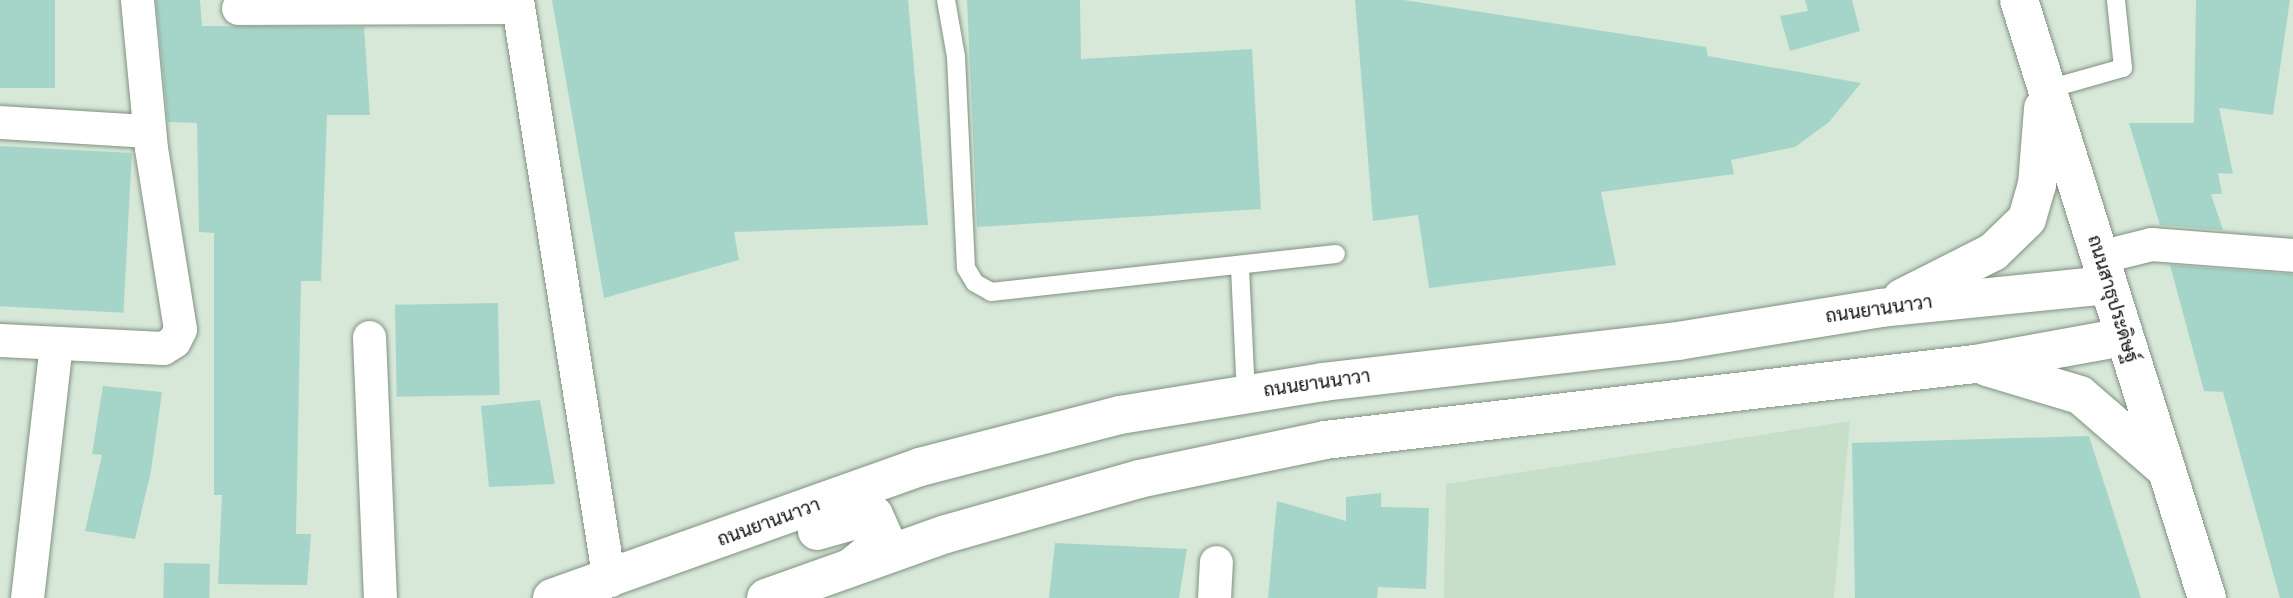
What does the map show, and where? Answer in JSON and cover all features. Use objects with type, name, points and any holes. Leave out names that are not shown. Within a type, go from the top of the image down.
[{"type":"main road","name":"ถนนสาธุประดิษฐ์","points":[[2019,0],[2045,90],[2207,598]]},
{"type":"main road","points":[[1881,308],[1993,252],[2027,219],[2037,185],[2045,90]]},
{"type":"main road","name":"ถนนยานนาวา","points":[[552,598],[609,581],[920,467],[1120,415],[1246,394],[1678,341],[2103,271]]},
{"type":"main road","points":[[766,598],[946,534],[1139,479],[1325,440],[1975,365],[2124,337]]},
{"type":"main road","points":[[1975,365],[2035,378],[2080,395],[2164,468]]},
{"type":"main road","points":[[720,541],[761,548],[874,515],[885,540],[849,569]]},
{"type":"street","points":[[0,340],[163,348],[174,341],[180,329],[149,131],[137,0]]},
{"type":"street","points":[[238,8],[517,4],[609,581]]},
{"type":"street","points":[[0,122],[149,131]]},
{"type":"street","points":[[2103,271],[2151,244],[2293,256]]},
{"type":"street","points":[[369,337],[380,598]]},
{"type":"street","points":[[27,598],[56,344]]},
{"type":"street","points":[[1214,598],[1216,562]]},
{"type":"lane","points":[[946,0],[956,57],[966,268],[975,283],[991,292],[1240,268],[1336,254]]},
{"type":"lane","points":[[2045,90],[2123,68],[2116,0]]},
{"type":"lane","points":[[1240,268],[1246,394]]},
{"type":"shaded area","points":[[1850,421],[1834,598],[1444,598],[1446,484]]},
{"type":"building","points":[[0,0],[55,0],[55,88],[0,88]]},
{"type":"building","points":[[156,0],[200,0],[202,26],[364,27],[370,115],[327,115],[321,281],[301,281],[296,534],[311,534],[307,585],[218,584],[222,495],[214,495],[214,233],[199,232],[197,123],[168,122]]},
{"type":"building","points":[[552,0],[908,0],[928,225],[734,232],[739,260],[604,298]]},
{"type":"building","points":[[967,0],[1080,0],[1081,59],[1252,49],[1261,209],[977,227]]},
{"type":"building","points":[[1355,0],[1404,0],[1706,47],[1708,56],[1861,83],[1829,122],[1795,147],[1731,160],[1734,174],[1601,192],[1616,265],[1429,288],[1418,215],[1373,221]]},
{"type":"building","points":[[1805,0],[1852,0],[1860,31],[1790,51],[1780,16],[1808,11]]},
{"type":"building","points":[[2196,0],[2290,0],[2273,115],[2219,108],[2233,174],[2218,173],[2222,194],[2211,194],[2223,230],[2160,225],[2129,123],[2194,123]]},
{"type":"building","points":[[0,146],[132,153],[123,313],[0,306]]},
{"type":"building","points":[[2170,265],[2293,274],[2293,598],[2280,598],[2223,392],[2204,391]]},
{"type":"building","points":[[498,303],[500,395],[397,397],[395,305]]},
{"type":"building","points":[[103,386],[162,392],[151,471],[135,539],[85,531],[102,455],[92,454]]},
{"type":"building","points":[[540,400],[555,484],[489,487],[481,406]]},
{"type":"building","points":[[2089,436],[2141,598],[1855,598],[1852,443]]},
{"type":"building","points":[[1381,493],[1381,507],[1429,508],[1426,589],[1378,587],[1377,598],[1268,598],[1277,501],[1346,521],[1346,497]]},
{"type":"building","points":[[1055,543],[1187,549],[1179,598],[1049,598]]},
{"type":"building","points":[[164,563],[210,564],[209,598],[163,598]]}]
